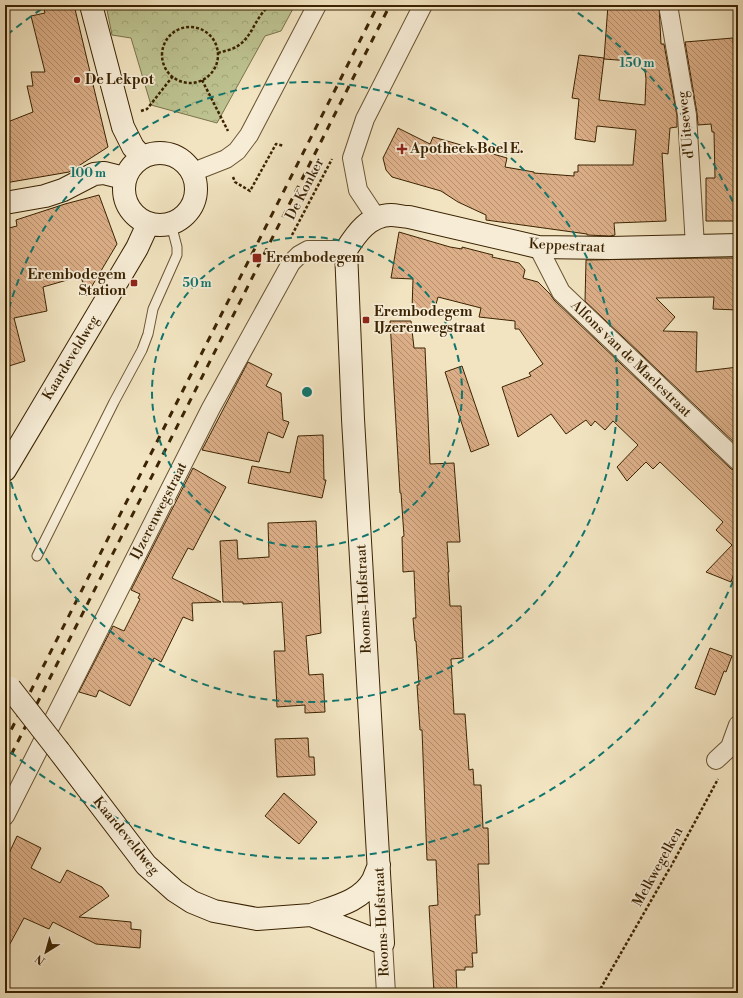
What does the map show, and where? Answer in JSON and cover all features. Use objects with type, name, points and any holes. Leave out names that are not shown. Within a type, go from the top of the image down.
[{"type":"street","points":[[91,5],[123,127],[133,147],[142,157]]},
{"type":"street","points":[[193,172],[232,155],[249,135],[316,5]]},
{"type":"street","points":[[346,250],[357,233],[376,217],[358,190],[352,158],[365,119],[423,5]]},
{"type":"street","name":"d'Uitseweg","points":[[670,5],[669,11],[686,115],[695,246]]},
{"type":"street","points":[[159,152],[173,154],[185,162],[193,172],[197,184],[194,203],[181,219],[171,224],[162,226],[148,224],[134,215],[127,205],[123,191],[124,178],[131,166],[142,157],[159,152]]},
{"type":"street","points":[[5,203],[45,196],[63,190],[94,174],[104,173],[124,178]]},
{"type":"street","name":"Keppestraat","points":[[376,217],[390,215],[409,217],[538,247],[610,248],[738,245]]},
{"type":"street","name":"Kaardeveldweg","points":[[5,470],[137,248],[148,224]]},
{"type":"street","name":"Alfons van de Maelestraat","points":[[538,247],[561,292],[738,460]]},
{"type":"street","name":"IJzerenwegstraat","points":[[5,816],[211,408],[291,263],[299,255],[308,250],[346,250]]},
{"type":"street","name":"Rooms-Hofstraat","points":[[346,250],[353,419],[386,993]]},
{"type":"street","name":"Kaardeveldweg","points":[[8,684],[146,864],[175,892],[192,902],[214,911],[257,920],[311,915],[383,942]]},
{"type":"street","points":[[716,760],[730,747],[738,725]]},
{"type":"street","points":[[311,915],[352,900],[360,895],[373,880],[379,864]]},
{"type":"lane","points":[[36,556],[142,350],[148,334],[153,309],[177,255],[177,247],[171,224]]},
{"type":"path","points":[[218,53],[236,47],[247,37],[266,8],[271,5]]},
{"type":"path","points":[[186,27],[195,27],[204,30],[211,36],[216,44],[218,53],[214,69],[202,80],[187,82],[173,76],[166,70],[163,61],[162,52],[164,43],[170,35],[177,30],[186,27]]},
{"type":"path","points":[[120,116],[146,109],[173,76]]},
{"type":"path","points":[[202,80],[232,155],[235,182],[250,191],[276,144],[284,146]]},
{"type":"path","name":"De Konker","points":[[292,235],[335,152],[357,144]]},
{"type":"path","name":"Melkwegelken","points":[[598,993],[675,859],[725,766],[730,747]]},
{"type":"green space","points":[[106,5],[295,5],[281,31],[265,36],[217,123],[151,105],[131,38],[112,35]]},
{"type":"building","points":[[43,5],[74,5],[108,147],[69,172],[5,183],[5,123],[33,112],[27,86],[33,86],[31,72],[45,72],[31,16],[45,13]]},
{"type":"building","points":[[608,5],[629,7],[629,5],[659,5],[661,44],[664,44],[677,116],[677,127],[670,128],[668,154],[662,153],[666,221],[614,223],[615,235],[610,236],[587,235],[486,220],[486,215],[458,202],[441,191],[392,177],[386,170],[383,158],[398,128],[430,144],[433,137],[507,158],[505,167],[534,173],[574,176],[574,172],[578,172],[578,165],[633,165],[636,130],[597,126],[595,142],[575,139],[579,99],[572,98],[579,55],[604,58],[599,100],[645,105],[646,79],[644,62],[604,59]]},
{"type":"building","points":[[733,38],[734,55],[738,54],[738,92],[734,92],[738,123],[738,221],[706,221],[706,178],[715,178],[714,132],[712,132],[711,124],[698,125],[685,42]]},
{"type":"building","points":[[99,195],[117,244],[86,296],[81,276],[43,287],[47,311],[14,318],[25,361],[9,366],[5,350],[5,229],[17,226],[16,220]]},
{"type":"building","points":[[399,232],[450,247],[462,249],[462,247],[493,255],[492,257],[519,263],[525,270],[523,278],[538,282],[554,300],[731,469],[738,471],[738,562],[731,582],[706,572],[732,545],[716,530],[723,522],[660,462],[653,469],[646,462],[627,481],[617,467],[638,445],[613,421],[605,430],[595,421],[591,426],[586,420],[566,434],[551,414],[518,437],[502,387],[531,376],[529,373],[543,364],[519,329],[515,329],[515,321],[479,317],[481,308],[438,297],[435,308],[421,311],[412,310],[413,279],[391,278]]},
{"type":"building","points":[[738,258],[738,310],[713,309],[714,297],[656,298],[675,317],[663,331],[697,332],[696,372],[738,367],[738,446],[585,301],[586,260]]},
{"type":"building","points":[[390,321],[411,321],[414,348],[425,348],[430,464],[454,463],[460,542],[447,542],[448,572],[450,606],[461,606],[463,658],[451,659],[454,714],[465,714],[469,770],[473,769],[474,785],[481,785],[483,828],[488,828],[489,864],[478,864],[480,915],[475,915],[477,953],[472,953],[473,967],[465,967],[465,970],[456,970],[457,993],[434,993],[429,906],[438,905],[436,860],[427,860],[422,730],[420,730],[417,685],[419,685],[413,618],[416,618],[414,571],[403,572],[402,537],[404,536]]},
{"type":"building","points":[[248,362],[272,374],[266,386],[281,393],[283,420],[289,422],[283,438],[268,432],[259,462],[202,450]]},
{"type":"building","points":[[462,366],[489,445],[471,452],[445,372]]},
{"type":"building","points":[[323,435],[324,480],[326,480],[322,498],[248,483],[252,466],[290,473],[298,436]]},
{"type":"building","points":[[193,468],[226,487],[193,550],[188,548],[172,578],[221,602],[192,603],[193,621],[183,617],[161,662],[154,658],[130,706],[99,690],[96,697],[79,692],[113,626],[124,631],[140,599],[138,598],[140,594],[131,590]]},
{"type":"building","points":[[316,521],[321,633],[306,636],[309,675],[323,674],[325,712],[305,713],[305,705],[277,707],[274,651],[285,651],[282,602],[243,604],[243,602],[223,602],[220,541],[237,540],[238,559],[269,557],[268,523]]},
{"type":"building","points":[[710,648],[732,656],[726,672],[724,671],[715,695],[695,688]]},
{"type":"building","points":[[308,738],[309,757],[314,757],[315,775],[277,777],[275,739]]},
{"type":"building","points":[[284,793],[317,822],[299,844],[265,816]]},
{"type":"building","points":[[17,836],[41,848],[31,868],[60,883],[67,870],[102,887],[109,896],[79,917],[131,922],[131,929],[141,930],[140,948],[96,944],[53,922],[49,929],[24,918],[5,953],[5,862]]},
{"type":"railway","points":[[5,742],[378,5]]},
{"type":"railway","points":[[5,767],[390,5]]},
{"type":"place","name":"De Lekpot","points":[[77,80]]},
{"type":"place","name":"Apotheek Boel E.","points":[[402,149]]},
{"type":"place","name":"Erembodegem","points":[[257,258]]},
{"type":"place","name":"Erembodegem Station","points":[[134,283]]},
{"type":"place","name":"Erembodegem IJzerenwegstraat","points":[[366,320]]}]
